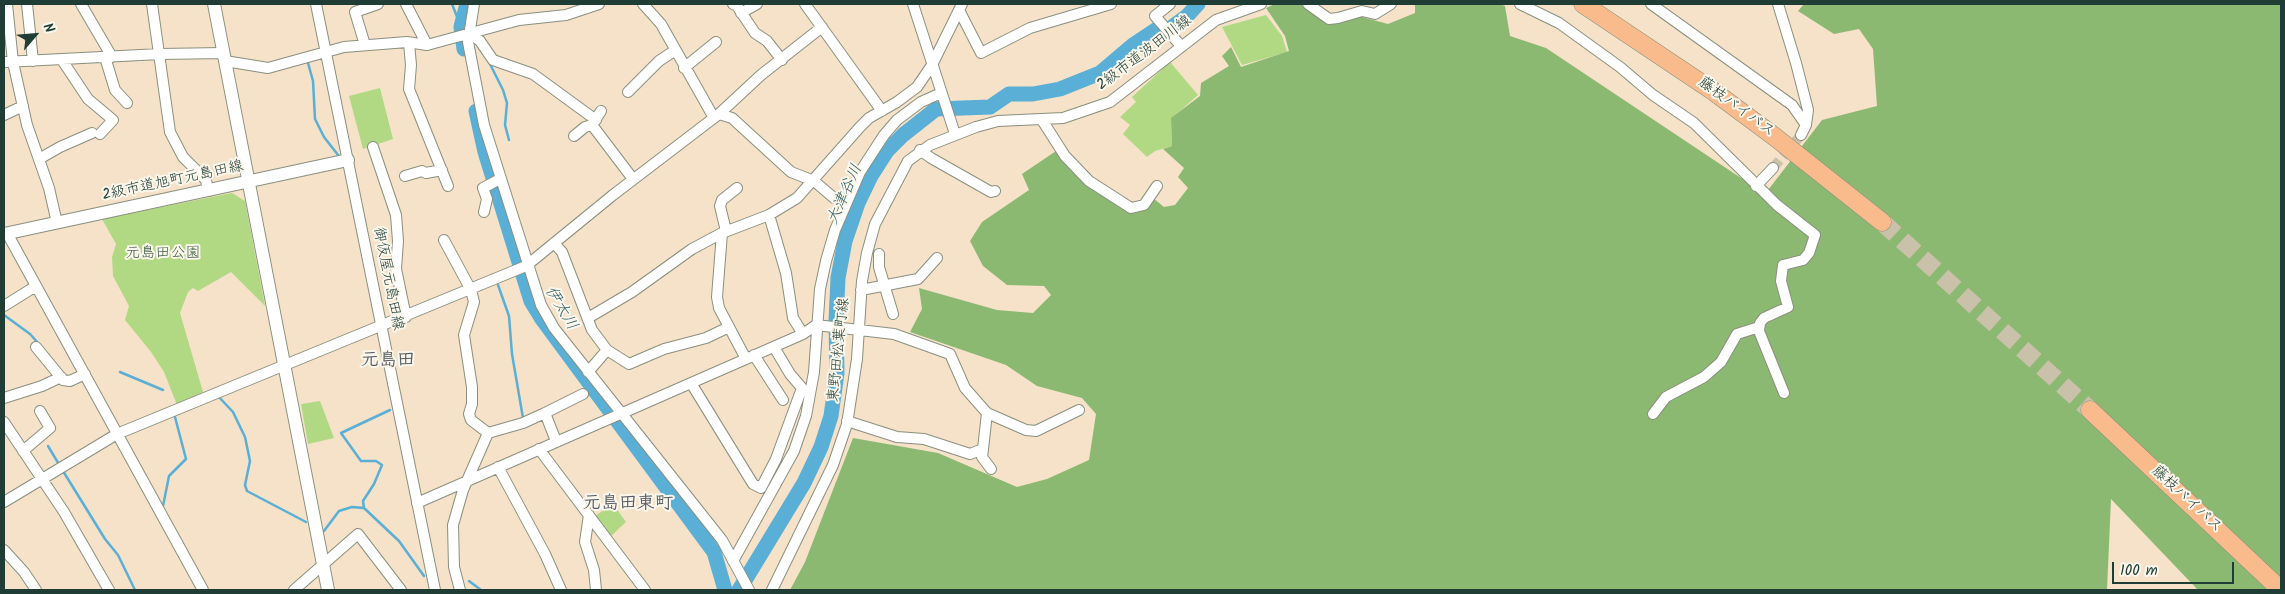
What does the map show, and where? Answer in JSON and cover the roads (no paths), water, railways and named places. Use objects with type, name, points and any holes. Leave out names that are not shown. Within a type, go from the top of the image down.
[{"type":"highway","name":"藤枝バイパス","points":[[1583,4],[1712,91],[1775,137],[1882,222]]},
{"type":"highway","name":"藤枝バイパス","points":[[2090,410],[2281,590]]},
{"type":"street","points":[[7,4],[8,62],[23,106],[57,223]]},
{"type":"street","points":[[27,4],[33,61]]},
{"type":"street","points":[[81,4],[109,57],[115,90],[126,103]]},
{"type":"street","points":[[152,4],[170,132],[183,157],[206,180],[208,191]]},
{"type":"street","points":[[214,4],[328,590]]},
{"type":"street","name":"御仮屋元島田線","points":[[316,4],[435,590]]},
{"type":"street","points":[[365,45],[355,12],[378,4]]},
{"type":"street","points":[[406,4],[427,45]]},
{"type":"street","points":[[474,4],[466,35],[484,125],[541,305],[554,328],[619,414],[722,540],[749,590]]},
{"type":"street","points":[[8,62],[160,54],[224,57],[268,68],[344,46],[409,42],[427,45],[519,20],[566,15],[599,4]]},
{"type":"street","points":[[643,4],[661,24],[684,68],[716,116],[732,118],[791,172],[814,181],[834,198]]},
{"type":"street","points":[[733,4],[755,33],[767,41],[782,60]]},
{"type":"street","points":[[741,13],[757,4]]},
{"type":"street","points":[[805,4],[882,111]]},
{"type":"street","points":[[914,4],[955,134]]},
{"type":"street","points":[[961,7],[981,53],[1030,28],[1107,4]]},
{"type":"street","points":[[1170,4],[1155,16],[1181,46]]},
{"type":"street","name":"2級市道波田川線","points":[[955,134],[998,122],[1042,120],[1079,114],[1110,102],[1216,20],[1261,4]]},
{"type":"street","points":[[1308,4],[1329,19],[1362,11],[1375,14],[1392,4]]},
{"type":"street","points":[[1520,4],[1559,23],[1620,67],[1653,95],[1694,123],[1719,146],[1756,186],[1815,235],[1809,253],[1803,260],[1783,265],[1781,281],[1788,307],[1764,318],[1759,327],[1784,393]]},
{"type":"street","points":[[1651,4],[1792,105],[1806,124]]},
{"type":"street","points":[[1778,4],[1808,110],[1806,124],[1801,134]]},
{"type":"street","points":[[588,318],[632,292],[692,249],[724,232],[769,215],[788,205],[814,181],[860,127],[912,91],[932,65],[961,7]]},
{"type":"street","points":[[4,502],[118,434],[528,266],[633,179],[716,116],[762,75],[822,27]]},
{"type":"street","points":[[466,35],[480,41],[493,60],[533,74],[596,118],[633,179]]},
{"type":"street","points":[[409,42],[411,65],[409,89],[448,186]]},
{"type":"street","points":[[684,68],[716,42]]},
{"type":"street","points":[[628,92],[659,61],[674,51]]},
{"type":"street","points":[[39,159],[60,147],[96,133],[113,120],[88,99],[62,60]]},
{"type":"street","points":[[733,562],[794,451],[806,416],[814,372],[820,289],[835,230],[860,172],[884,135],[897,120],[921,102],[942,94]]},
{"type":"street","points":[[4,115],[23,106]]},
{"type":"street","points":[[574,136],[596,118]]},
{"type":"street","points":[[1042,120],[1065,156],[1089,181],[1131,208],[1144,204],[1157,186]]},
{"type":"street","name":"東野田松葉町線","points":[[772,590],[833,465],[847,420],[857,359],[857,330],[867,254],[875,224],[908,161],[920,150],[955,134]]},
{"type":"street","points":[[374,148],[396,215],[398,241],[396,269],[406,317]]},
{"type":"street","points":[[920,150],[991,192],[995,191]]},
{"type":"street","name":"2級市道旭町元島田線","points":[[6,233],[348,160]]},
{"type":"street","points":[[1756,186],[1773,168]]},
{"type":"street","points":[[405,176],[422,171],[426,173],[442,170]]},
{"type":"street","points":[[484,212],[487,199],[483,188],[500,179]]},
{"type":"street","points":[[737,188],[722,200],[720,206],[724,232],[717,297],[719,308],[729,327],[783,400]]},
{"type":"street","points":[[769,215],[786,273],[793,318],[803,334]]},
{"type":"street","points":[[6,233],[203,590]]},
{"type":"street","points":[[444,240],[471,290],[474,302],[464,335],[472,387],[472,404],[469,414],[471,420],[488,433]]},
{"type":"street","points":[[554,243],[562,252],[592,330],[607,350],[629,364],[664,349],[706,338],[729,327]]},
{"type":"street","points":[[879,254],[879,267],[893,314]]},
{"type":"street","points":[[862,290],[918,279],[937,258]]},
{"type":"street","points":[[4,306],[36,286]]},
{"type":"street","points":[[417,503],[803,334],[817,326],[894,334],[950,354],[965,388],[987,413],[1026,430],[1036,431],[1079,410]]},
{"type":"street","points":[[1653,414],[1666,397],[1704,377],[1722,362],[1737,334],[1759,327]]},
{"type":"street","points":[[691,383],[753,484],[761,488],[776,459],[802,388],[790,374],[774,346]]},
{"type":"street","points":[[36,347],[61,377],[70,381],[85,374]]},
{"type":"street","points":[[588,372],[607,350]]},
{"type":"street","points":[[4,398],[42,386],[61,377]]},
{"type":"street","points":[[488,433],[523,423],[583,394]]},
{"type":"street","points":[[23,451],[50,428],[40,411]]},
{"type":"street","points":[[546,413],[556,441]]},
{"type":"street","points":[[987,413],[982,457],[991,469]]},
{"type":"street","points":[[847,420],[861,427],[897,437],[924,439],[970,454],[983,449]]},
{"type":"street","points":[[4,422],[64,512],[109,590]]},
{"type":"street","points":[[460,590],[454,567],[452,546],[453,524],[467,481],[488,433]]},
{"type":"street","points":[[539,449],[645,590]]},
{"type":"street","points":[[498,467],[546,554],[561,590]]},
{"type":"street","points":[[589,515],[586,542],[594,570],[596,590]]},
{"type":"street","points":[[294,590],[358,534],[401,590]]},
{"type":"street","points":[[4,550],[24,572],[36,590]]},
{"type":"waterway","points":[[452,4],[461,27]]},
{"type":"waterway","name":"伊太川","points":[[464,49],[461,27],[467,4]]},
{"type":"waterway","name":"大津谷川","points":[[739,590],[804,483],[821,447],[831,416],[837,373],[836,321],[838,278],[845,241],[858,203],[871,176],[887,151],[903,135],[936,109],[990,107],[1009,94],[1033,94],[1060,89],[1100,73],[1133,45],[1157,29],[1165,32],[1187,16],[1198,4]]},
{"type":"waterway","points":[[488,60],[503,90],[507,103],[505,125],[509,140]]},
{"type":"waterway","points":[[308,63],[313,81],[315,119],[324,137],[338,155]]},
{"type":"waterway","name":"伊太川","points":[[476,111],[485,152],[531,301],[542,319],[714,552],[725,590]]},
{"type":"waterway","points":[[498,285],[509,316],[512,354],[523,418]]},
{"type":"waterway","points":[[4,315],[30,334],[39,344]]},
{"type":"waterway","points":[[120,372],[163,390]]},
{"type":"waterway","points":[[217,395],[233,412],[245,437],[250,461],[245,485],[247,491],[306,522]]},
{"type":"waterway","points":[[364,508],[363,501],[374,484],[382,465],[376,461],[361,461],[341,433],[390,410]]},
{"type":"waterway","points":[[163,506],[169,476],[186,459],[175,417]]},
{"type":"waterway","points":[[48,446],[60,466]]},
{"type":"waterway","points":[[63,471],[105,539],[118,555],[135,590]]},
{"type":"waterway","points":[[324,531],[339,511],[352,507],[364,508],[399,541],[424,576]]},
{"type":"waterway","points":[[469,581],[481,590]]},
{"type":"tunnel","points":[[1773,168],[1801,135]]},
{"type":"tunnel","points":[[1882,222],[2090,410]]},
{"type":"district","name":"元島田","points":[[388,362]]},
{"type":"district","name":"元島田東町","points":[[628,505]]},
{"type":"park label","name":"元島田公園","points":[[163,254]]}]
